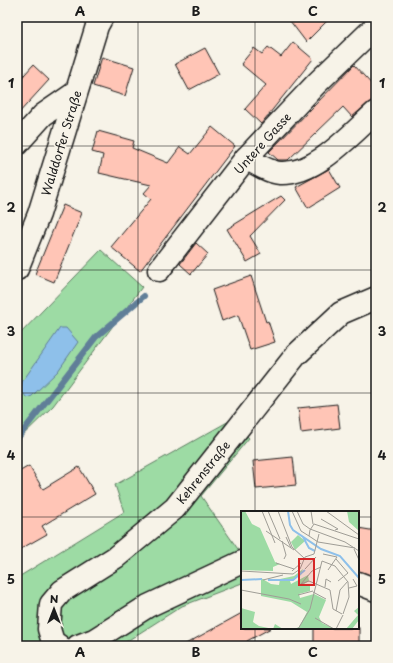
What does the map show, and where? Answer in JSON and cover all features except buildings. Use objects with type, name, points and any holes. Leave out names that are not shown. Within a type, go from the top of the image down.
[{"type":"street","name":"Walddorfer Straße","points":[[17,269],[40,214],[75,93],[97,26],[102,17]]},
{"type":"street","name":"Untere Gasse","points":[[159,270],[246,158],[316,83],[376,26]]},
{"type":"street","points":[[17,144],[43,115],[75,93]]},
{"type":"street","points":[[246,158],[258,165],[279,173],[302,170],[330,153],[376,112]]},
{"type":"street","name":"Kehrenstraße","points":[[59,646],[53,642],[49,629],[51,604],[62,590],[116,557],[175,508],[296,355],[341,313],[376,298]]},
{"type":"street","points":[[78,646],[94,640],[148,606],[241,562]]},
{"type":"street","points":[[359,583],[376,590]]},
{"type":"green space","points":[[101,250],[142,287],[53,406],[17,441],[17,337]]},
{"type":"green space","points":[[231,420],[249,438],[201,496],[241,554],[241,583],[182,606],[124,643],[126,646],[17,646],[17,578],[124,512],[115,485]]},
{"type":"water","points":[[60,328],[66,328],[78,342],[58,371],[32,396],[27,398],[21,391],[22,382]]},
{"type":"waterway","points":[[17,439],[96,337],[144,296]]}]
